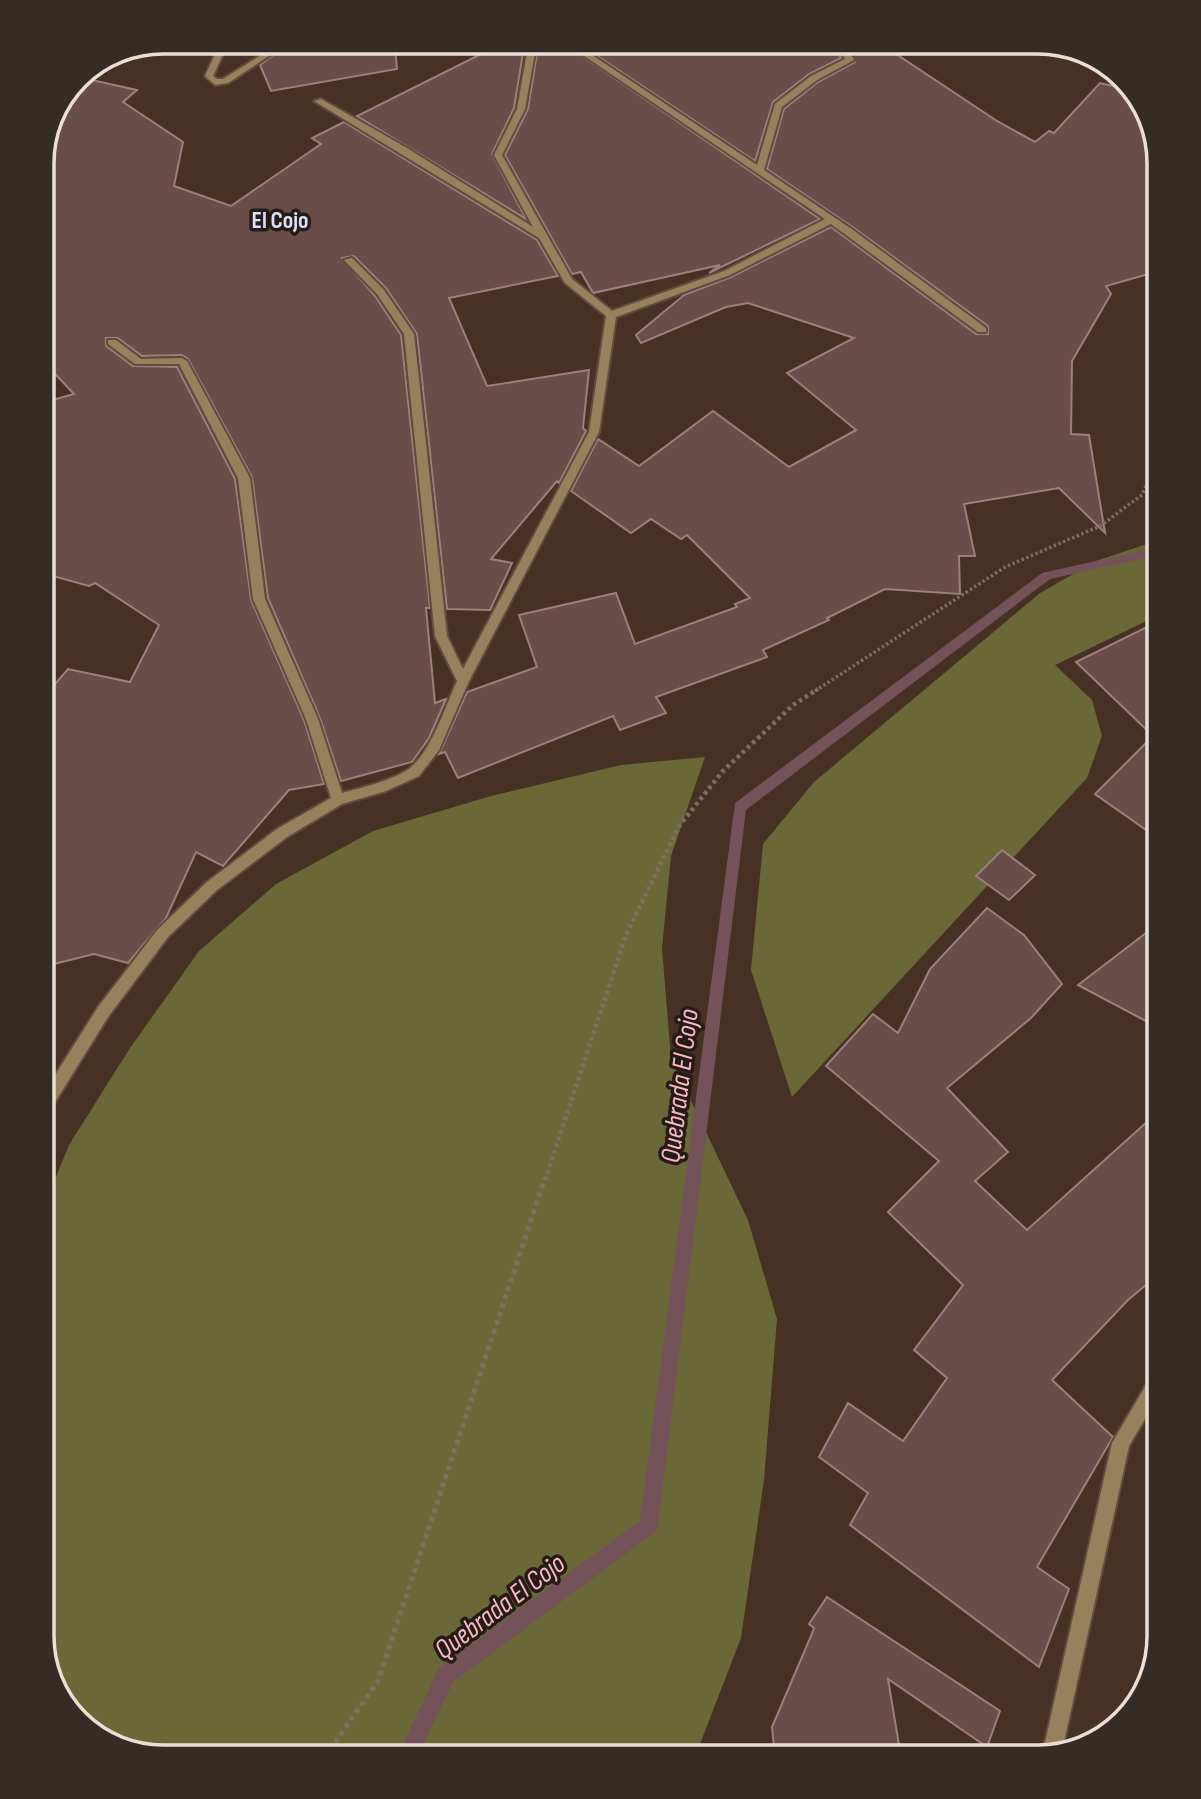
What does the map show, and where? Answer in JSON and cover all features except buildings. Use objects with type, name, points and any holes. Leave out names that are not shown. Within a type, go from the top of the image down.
[{"type":"street","points":[[219,54],[209,76],[215,82],[225,81],[268,54]]},
{"type":"street","points":[[531,54],[521,109],[498,155],[568,281],[611,315]]},
{"type":"street","points":[[585,54],[831,220],[982,330]]},
{"type":"street","points":[[760,172],[778,106],[814,78],[849,60],[846,54]]},
{"type":"street","points":[[318,101],[404,150],[541,236]]},
{"type":"street","points":[[611,315],[727,273],[831,220]]},
{"type":"street","points":[[349,260],[381,292],[409,334],[442,635],[463,681]]},
{"type":"street","points":[[54,1091],[103,1012],[163,933],[212,886],[282,833],[338,800],[382,787],[414,772],[434,746],[463,681],[594,432],[611,315]]},
{"type":"street","points":[[112,342],[139,362],[182,361],[244,478],[259,599],[312,719],[338,800]]},
{"type":"street","points":[[1053,1744],[1121,1443],[1147,1399]]},
{"type":"path","points":[[333,1745],[378,1681],[626,935],[679,826],[722,772],[793,705],[1005,567],[1100,526],[1142,495],[1147,484]]},
{"type":"shaded area","points":[[1147,544],[1147,621],[1055,665],[1092,700],[1102,736],[1087,778],[792,1097],[751,970],[763,844],[814,782],[1040,593],[1096,561]]},
{"type":"shaded area","points":[[705,757],[671,856],[662,948],[671,1059],[748,1220],[777,1319],[764,1480],[741,1638],[700,1745],[156,1745],[128,1739],[109,1730],[86,1713],[69,1690],[58,1664],[54,1636],[54,1182],[69,1145],[130,1048],[199,951],[276,884],[373,831],[491,796],[621,765]]},
{"type":"waterway","name":"Quebrada El Cojo","points":[[413,1745],[446,1675],[649,1526],[740,807],[1046,576],[1147,554]]},
{"type":"district","name":"El Cojo","points":[[280,220]]}]
